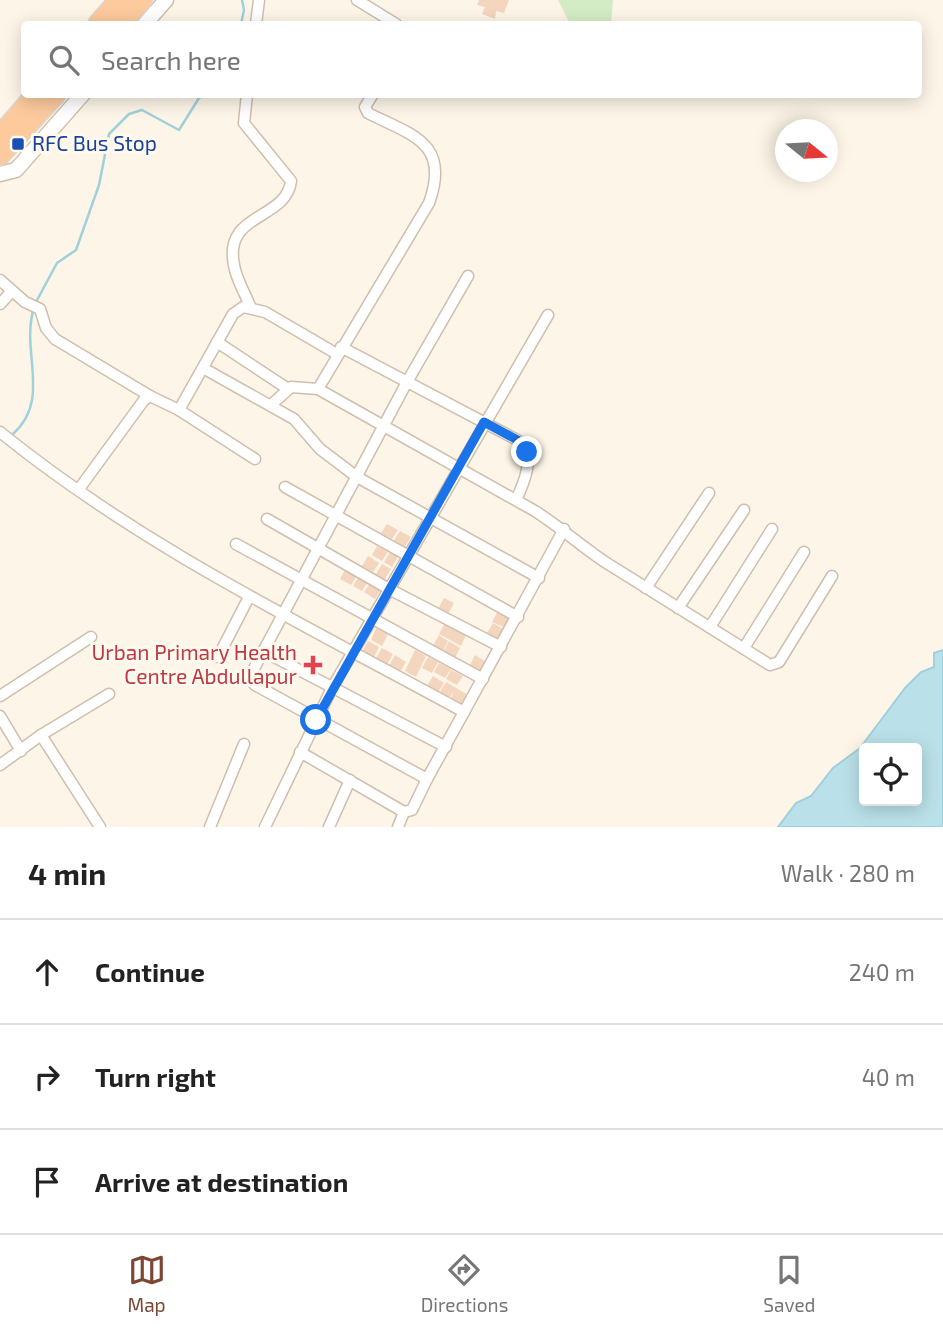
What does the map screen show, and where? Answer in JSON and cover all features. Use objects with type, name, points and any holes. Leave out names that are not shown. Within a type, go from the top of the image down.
[{"type":"highway","points":[[101,21],[119,0]]},
{"type":"highway","points":[[124,21],[142,0]]},
{"type":"highway","points":[[2,143],[33,98]]},
{"type":"highway","points":[[2,143],[52,98]]},
{"type":"street","points":[[148,21],[166,0]]},
{"type":"street","points":[[256,21],[259,0]]},
{"type":"street","points":[[357,0],[391,21]]},
{"type":"street","points":[[0,173],[16,170],[79,98]]},
{"type":"street","points":[[247,98],[244,123],[291,181],[287,193],[275,207],[254,218],[237,234],[234,268],[250,306],[407,382],[521,442],[527,452],[526,475],[516,500]]},
{"type":"street","points":[[318,389],[429,203],[436,174],[430,155],[417,135],[368,113],[366,103],[370,98]]},
{"type":"street","points":[[427,779],[252,683],[251,673],[407,382],[468,275]]},
{"type":"street","points":[[0,280],[35,307],[55,339],[150,396],[180,410],[255,459]]},
{"type":"street","points":[[0,304],[12,291]]},
{"type":"street","points":[[180,410],[233,314],[250,306]]},
{"type":"street","points":[[265,827],[332,688],[548,315]]},
{"type":"street","points":[[217,342],[288,389]]},
{"type":"street","points":[[202,368],[294,419],[320,449],[357,477],[539,578]]},
{"type":"street","points":[[271,405],[288,389],[297,386],[318,389],[384,428],[460,467],[564,529],[579,545],[770,665],[777,664],[832,576]]},
{"type":"street","points":[[79,489],[138,407],[150,396]]},
{"type":"street","points":[[0,432],[152,541],[249,597],[464,712]]},
{"type":"street","points":[[285,487],[518,617]]},
{"type":"street","points":[[646,589],[709,493]]},
{"type":"street","points":[[678,608],[744,510]]},
{"type":"street","points":[[267,519],[388,589],[501,647]]},
{"type":"street","points":[[300,752],[404,812],[412,810],[564,529]]},
{"type":"street","points":[[710,626],[772,529]]},
{"type":"street","points":[[236,544],[483,678]]},
{"type":"street","points":[[744,648],[804,552]]},
{"type":"street","points":[[218,657],[249,597]]},
{"type":"street","points":[[0,696],[91,636]]},
{"type":"street","points":[[263,651],[446,747]]},
{"type":"street","points":[[0,765],[109,694]]},
{"type":"street","points":[[0,716],[20,751]]},
{"type":"street","points":[[41,736],[100,827]]},
{"type":"street","points":[[210,827],[244,744]]},
{"type":"street","points":[[329,827],[350,780]]},
{"type":"street","points":[[398,827],[404,812]]},
{"type":"green space","points":[[558,0],[613,0],[611,21],[568,21]]},
{"type":"water","points":[[943,650],[943,827],[778,827],[796,803],[811,796],[833,768],[859,749],[859,806],[922,806],[922,743],[864,743],[905,688],[921,672],[934,667],[934,653]]},
{"type":"building","points":[[479,0],[509,0],[504,13],[496,11],[495,19],[482,14],[485,7],[477,5]]},
{"type":"building","points":[[387,524],[398,530],[392,539],[381,533]]},
{"type":"building","points":[[400,531],[411,537],[405,547],[394,540]]},
{"type":"building","points":[[377,546],[388,552],[382,561],[372,555]]},
{"type":"building","points":[[390,552],[398,557],[392,567],[384,562]]},
{"type":"building","points":[[368,556],[379,563],[373,572],[362,566]]},
{"type":"building","points":[[382,564],[391,569],[385,579],[376,574]]},
{"type":"building","points":[[345,570],[357,576],[351,585],[340,579]]},
{"type":"building","points":[[359,576],[368,582],[362,591],[353,586]]},
{"type":"building","points":[[370,583],[381,589],[375,599],[364,592]]},
{"type":"building","points":[[444,598],[454,603],[448,614],[438,609]]},
{"type":"building","points":[[498,611],[511,618],[506,628],[492,622]]},
{"type":"building","points":[[445,623],[466,635],[461,646],[439,634]]},
{"type":"building","points":[[493,623],[505,630],[500,640],[486,635]]},
{"type":"building","points":[[376,628],[388,634],[382,646],[371,640]]},
{"type":"building","points":[[439,635],[448,641],[443,651],[433,646]]},
{"type":"building","points":[[368,641],[379,647],[374,657],[363,650]]},
{"type":"building","points":[[449,641],[460,648],[455,658],[443,653]]},
{"type":"building","points":[[382,648],[393,654],[387,665],[376,658]]},
{"type":"building","points":[[415,650],[426,656],[416,677],[405,671]]},
{"type":"building","points":[[395,655],[406,662],[400,672],[389,666]]},
{"type":"building","points":[[475,655],[488,663],[483,673],[469,667]]},
{"type":"building","points":[[428,657],[438,662],[432,673],[422,668]]},
{"type":"building","points":[[439,663],[451,669],[445,678],[434,672]]},
{"type":"building","points":[[451,670],[463,676],[457,685],[446,679]]},
{"type":"building","points":[[433,676],[444,683],[438,692],[427,686]]},
{"type":"building","points":[[446,682],[468,695],[462,704],[451,698],[454,691],[450,697],[440,692]]},
{"type":"waterway","points":[[242,0],[244,10],[242,21]]},
{"type":"waterway","points":[[36,302],[57,263],[76,250],[99,185],[109,134],[129,114],[142,110],[179,130],[199,98]]},
{"type":"waterway","points":[[13,434],[25,420],[31,406],[33,374],[30,341],[34,308]]},
{"type":"place","name":"RFC Bus Stop","points":[[18,144]]},
{"type":"place","name":"Urban Primary Health Centre Abdullapur","points":[[313,665]]},
{"type":"route","points":[[316,720],[484,422],[521,442],[527,452]]}]
